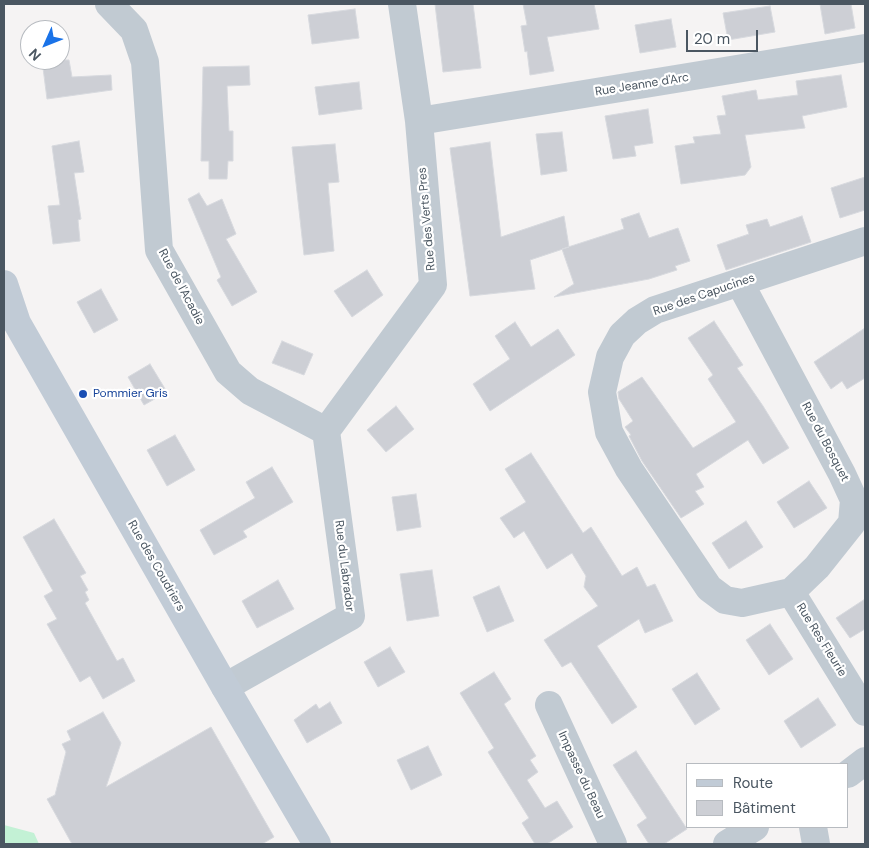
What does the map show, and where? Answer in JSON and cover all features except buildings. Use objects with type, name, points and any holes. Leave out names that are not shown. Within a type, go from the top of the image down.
[{"type":"street","name":"Rue de l'Acadie","points":[[109,4],[134,30],[145,62],[159,250],[228,372],[250,391],[326,431]]},
{"type":"street","name":"Rue des Verts Pres","points":[[326,431],[433,285],[419,121],[402,4]]},
{"type":"street","name":"Rue Jeanne d'Arc","points":[[419,121],[865,48]]},
{"type":"street","name":"Rue des Capucines","points":[[709,588],[629,469],[609,432],[602,392],[610,357],[622,335],[637,321],[655,310],[865,242]]},
{"type":"street","name":"Rue du Bosquet","points":[[740,283],[854,500],[852,523],[818,567],[791,592]]},
{"type":"street","name":"Rue des Coudriers","points":[[4,284],[10,328],[318,844]]},
{"type":"street","name":"Rue du Labrador","points":[[225,687],[352,616],[326,431]]},
{"type":"street","name":"Rue Res Fleurie","points":[[709,588],[725,600],[742,603],[791,592],[865,712]]},
{"type":"street","name":"Impasse du Beau","points":[[549,705],[613,844]]},
{"type":"street","points":[[849,773],[865,761]]},
{"type":"street","points":[[726,844],[752,828]]},
{"type":"street","points":[[813,828],[816,844]]},
{"type":"green space","points":[[4,825],[34,833],[39,844],[4,844]]},
{"type":"place","name":"Pommier Gris","points":[[83,394]]}]
